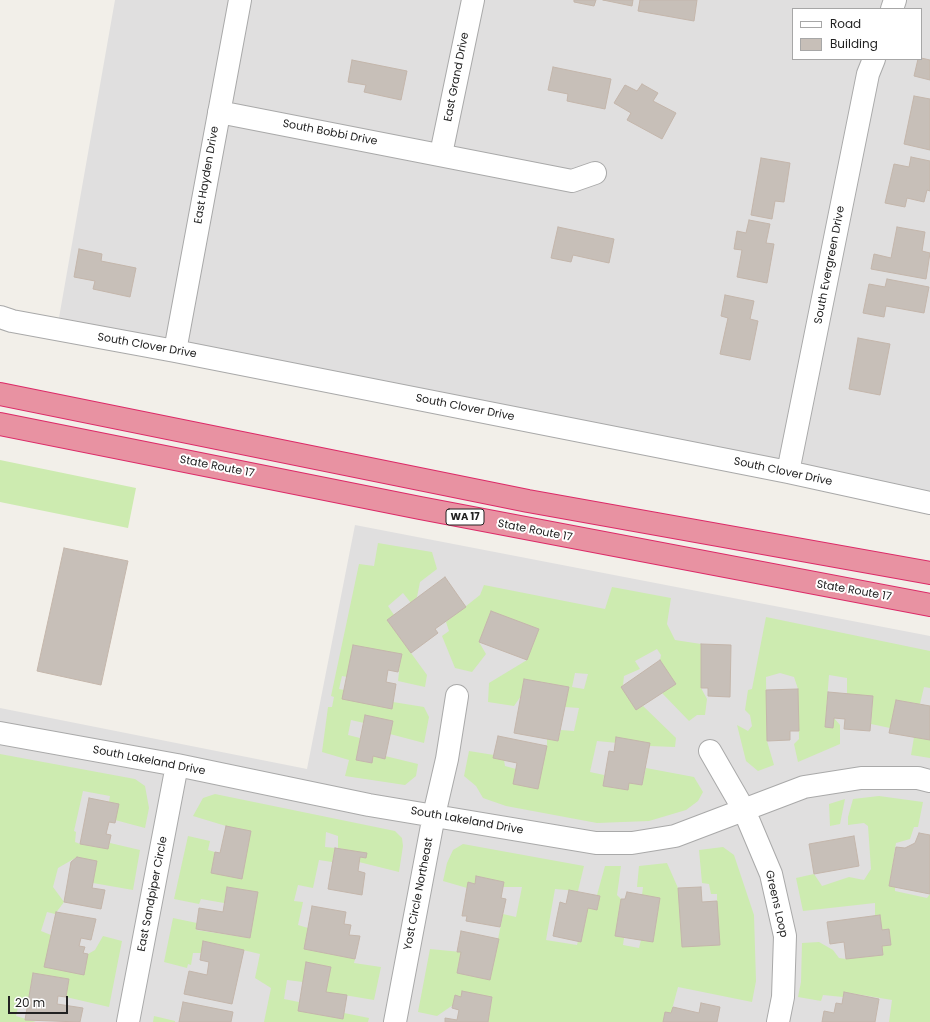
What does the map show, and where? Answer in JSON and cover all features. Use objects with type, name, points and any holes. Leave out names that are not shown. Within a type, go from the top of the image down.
[{"type":"highway","points":[[0,394],[528,501],[930,573]]},
{"type":"highway","name":"State Route 17","points":[[0,424],[420,508],[930,605]]},
{"type":"street","name":"East Hayden Drive","points":[[175,351],[240,0]]},
{"type":"street","name":"East Grand Drive","points":[[441,154],[472,0]]},
{"type":"street","name":"South Evergreen Drive","points":[[788,472],[868,74],[874,60]]},
{"type":"street","name":"South Bobbi Drive","points":[[219,112],[441,154],[572,181],[595,173]]},
{"type":"street","name":"South Clover Drive","points":[[0,317],[12,321],[175,351],[788,472],[930,502]]},
{"type":"street","name":"Yost Circle Northeast","points":[[395,1022],[434,815],[447,759],[457,696]]},
{"type":"street","name":"South Lakeland Drive","points":[[0,733],[177,766],[369,805],[591,843],[625,844],[675,836],[804,787],[817,784],[861,778],[918,778],[930,781]]},
{"type":"street","name":"Greens Loop","points":[[710,750],[744,810],[771,874],[785,936],[783,997],[778,1022]]},
{"type":"street","name":"East Sandpiper Circle","points":[[128,1022],[177,766]]},
{"type":"shaded area","points":[[115,0],[930,0],[930,506],[57,329]]},
{"type":"shaded area","points":[[355,525],[930,636],[930,1022],[0,1022],[0,708],[307,769]]},
{"type":"green space","points":[[0,460],[136,488],[128,528],[0,502]]},
{"type":"green space","points":[[378,543],[432,552],[437,569],[420,582],[417,597],[411,603],[403,593],[388,606],[394,615],[387,620],[427,675],[425,687],[398,681],[401,654],[353,645],[347,677],[342,676],[339,689],[344,690],[343,699],[391,708],[393,702],[424,707],[429,717],[424,743],[390,734],[393,721],[365,715],[364,723],[351,720],[348,735],[360,738],[356,760],[371,763],[373,756],[384,759],[385,756],[418,764],[416,776],[405,785],[345,776],[349,760],[322,752],[328,707],[332,707],[334,697],[331,696],[359,564],[374,566]]},
{"type":"green space","points":[[484,585],[605,609],[612,587],[671,598],[667,624],[675,640],[701,644],[701,688],[707,699],[705,715],[697,715],[689,721],[662,693],[676,684],[660,660],[661,655],[657,649],[635,661],[640,669],[624,676],[623,685],[621,687],[636,710],[643,706],[676,738],[675,747],[597,741],[590,772],[604,775],[603,786],[628,790],[629,783],[642,785],[646,768],[694,777],[703,792],[698,801],[686,810],[649,821],[597,823],[506,806],[483,798],[476,786],[464,776],[469,751],[494,755],[493,758],[504,760],[505,766],[516,769],[513,784],[547,746],[547,739],[558,741],[561,730],[574,731],[579,708],[565,707],[569,687],[524,679],[521,696],[514,706],[488,702],[489,683],[527,660],[539,629],[491,611],[479,642],[486,654],[472,672],[455,668],[442,636],[449,631],[446,622],[480,595]],"holes":[[[575,673],[588,674],[584,689],[572,687]]]},
{"type":"green space","points":[[766,617],[930,651],[930,688],[924,687],[920,704],[896,700],[890,728],[871,724],[873,696],[847,694],[847,678],[829,675],[825,727],[833,728],[834,718],[840,725],[840,744],[798,762],[794,744],[799,739],[798,689],[794,677],[780,673],[766,677],[767,741],[774,765],[758,771],[746,761],[737,725],[748,731],[752,726],[750,715],[745,710],[748,690],[752,689]]},
{"type":"green space","points":[[914,737],[930,740],[930,758],[911,755]]},
{"type":"green space","points":[[0,754],[135,779],[145,786],[149,808],[145,828],[115,820],[118,804],[109,802],[110,796],[83,791],[74,831],[76,832],[75,842],[80,844],[108,849],[110,843],[140,850],[133,890],[93,883],[97,861],[77,857],[58,868],[53,887],[64,902],[55,914],[47,912],[41,931],[51,935],[45,967],[84,975],[88,954],[95,950],[103,936],[122,941],[109,1007],[66,997],[69,979],[33,973],[28,1001],[20,999],[16,1016],[36,1022],[0,1022]]},
{"type":"green space","points":[[215,794],[395,831],[402,838],[403,846],[399,872],[359,862],[360,857],[365,858],[366,854],[338,848],[338,836],[326,832],[325,847],[335,848],[332,862],[319,860],[313,888],[298,885],[294,901],[303,902],[298,925],[308,928],[304,949],[355,959],[354,963],[381,967],[374,1000],[326,992],[331,967],[306,962],[303,982],[287,980],[284,999],[299,1002],[298,1011],[343,1019],[344,1013],[369,1018],[368,1022],[264,1022],[271,988],[255,978],[260,954],[204,941],[201,953],[193,953],[191,965],[188,964],[187,968],[164,962],[173,918],[197,923],[196,930],[250,938],[257,892],[227,887],[224,903],[201,899],[199,904],[174,899],[188,836],[210,841],[208,850],[215,852],[211,873],[251,831],[226,826],[193,816],[203,798]]},
{"type":"green space","points":[[879,796],[923,802],[918,827],[914,827],[910,839],[896,843],[889,886],[895,887],[895,891],[927,898],[930,894],[930,1022],[889,1022],[892,1000],[844,992],[843,997],[823,995],[821,1001],[798,997],[801,982],[802,943],[819,942],[833,950],[839,958],[846,959],[883,955],[882,946],[891,945],[889,929],[882,930],[880,915],[875,916],[875,903],[803,911],[796,878],[814,874],[822,886],[849,877],[864,880],[871,869],[868,826],[864,823],[848,825],[848,817],[853,799]]},
{"type":"green space","points":[[845,799],[840,824],[830,826],[829,804]]},
{"type":"green space","points":[[463,844],[584,866],[578,891],[555,889],[546,940],[577,945],[578,941],[581,942],[588,908],[597,910],[600,896],[597,895],[605,866],[621,866],[617,895],[621,899],[615,936],[624,938],[623,945],[639,948],[641,940],[653,942],[660,898],[642,895],[643,887],[637,887],[639,866],[667,863],[678,888],[682,947],[717,901],[717,894],[711,894],[709,884],[702,883],[699,850],[723,847],[734,855],[754,915],[756,981],[752,1002],[678,987],[671,1013],[665,1012],[663,1022],[488,1022],[492,997],[462,991],[461,997],[455,996],[453,1005],[437,1016],[418,1012],[430,949],[461,952],[457,973],[490,980],[503,914],[516,917],[522,887],[503,887],[504,882],[477,876],[475,884],[469,882],[467,888],[443,881],[447,863],[453,850]]},
{"type":"green space","points":[[154,1016],[175,1021],[175,1022],[153,1022]]},
{"type":"building","points":[[574,0],[596,0],[594,6],[574,2]]},
{"type":"building","points":[[603,0],[633,0],[632,6]]},
{"type":"building","points":[[640,0],[697,0],[694,21],[638,11]]},
{"type":"building","points":[[922,58],[930,60],[930,80],[914,76],[918,60],[922,60]]},
{"type":"building","points":[[352,60],[407,71],[401,100],[364,92],[366,85],[348,82]]},
{"type":"building","points":[[553,67],[611,79],[605,109],[567,101],[568,94],[548,90]]},
{"type":"building","points":[[642,84],[658,93],[653,101],[676,113],[662,139],[627,120],[631,113],[614,103],[625,85],[637,91]]},
{"type":"building","points":[[914,96],[930,99],[930,150],[904,144]]},
{"type":"building","points":[[911,157],[930,161],[930,191],[927,190],[924,202],[907,198],[905,207],[885,203],[894,164],[909,167]]},
{"type":"building","points":[[761,158],[790,163],[784,202],[775,201],[772,219],[751,215]]},
{"type":"building","points":[[749,220],[770,224],[766,243],[774,244],[767,283],[737,277],[742,250],[734,249],[737,231],[746,233]]},
{"type":"building","points":[[558,227],[614,239],[609,263],[573,255],[571,262],[551,258]]},
{"type":"building","points":[[897,227],[925,232],[922,251],[930,253],[926,279],[871,269],[874,254],[891,258]]},
{"type":"building","points":[[79,249],[102,254],[101,261],[136,268],[130,297],[93,289],[95,281],[74,277]]},
{"type":"building","points":[[887,279],[929,287],[924,313],[886,306],[884,317],[863,313],[869,284],[885,287]]},
{"type":"building","points":[[725,295],[754,301],[750,319],[758,321],[750,360],[720,354],[728,318],[721,316]]},
{"type":"building","points":[[858,338],[890,344],[880,395],[849,389]]},
{"type":"building","points":[[64,548],[128,561],[101,685],[37,671]]},
{"type":"building","points":[[445,577],[466,607],[435,629],[438,633],[411,653],[387,620]]},
{"type":"building","points":[[491,611],[539,629],[527,660],[479,642]]},
{"type":"building","points":[[701,644],[731,645],[730,697],[708,696],[708,688],[701,688]]},
{"type":"building","points":[[353,645],[402,654],[398,672],[388,670],[386,682],[396,684],[392,709],[342,699]]},
{"type":"building","points":[[660,660],[676,684],[636,710],[621,687]]},
{"type":"building","points":[[524,679],[569,687],[558,741],[514,733]]},
{"type":"building","points":[[798,689],[799,731],[790,731],[790,740],[767,741],[766,690]]},
{"type":"building","points":[[828,692],[873,696],[870,731],[844,729],[845,719],[834,718],[833,728],[825,727]]},
{"type":"building","points":[[896,700],[930,706],[930,740],[889,733]]},
{"type":"building","points":[[365,715],[393,721],[385,759],[373,756],[372,763],[356,760]]},
{"type":"building","points":[[498,736],[547,746],[538,789],[513,784],[517,763],[493,758]]},
{"type":"building","points":[[616,737],[650,743],[642,785],[629,783],[628,790],[603,786],[609,751],[614,752]]},
{"type":"building","points":[[89,798],[119,804],[115,823],[109,822],[106,834],[111,835],[108,849],[80,844]]},
{"type":"building","points":[[226,826],[251,831],[242,879],[211,873],[215,852],[220,853]]},
{"type":"building","points":[[919,833],[930,835],[930,894],[889,886],[896,847],[905,848],[915,843]]},
{"type":"building","points":[[854,836],[859,866],[814,874],[809,844]]},
{"type":"building","points":[[335,848],[367,853],[366,858],[360,857],[358,871],[365,873],[362,895],[328,889]]},
{"type":"building","points":[[77,857],[97,861],[92,888],[105,890],[101,909],[64,902],[71,862]]},
{"type":"building","points":[[476,876],[504,882],[501,898],[506,899],[500,927],[466,921],[467,916],[462,916],[468,882],[475,884]]},
{"type":"building","points":[[227,887],[258,892],[250,938],[196,929],[199,908],[223,912]]},
{"type":"building","points":[[701,887],[702,902],[717,901],[720,945],[682,947],[678,888]]},
{"type":"building","points":[[569,890],[600,896],[597,910],[588,908],[581,942],[553,936],[560,902],[566,904]]},
{"type":"building","points":[[627,892],[660,898],[653,942],[615,936],[621,899],[625,899]]},
{"type":"building","points":[[312,906],[346,912],[344,924],[351,925],[349,935],[360,936],[355,959],[304,949]]},
{"type":"building","points":[[56,912],[96,919],[91,940],[81,938],[79,946],[85,947],[83,953],[88,954],[84,975],[44,967]]},
{"type":"building","points":[[880,915],[882,930],[889,929],[891,945],[882,946],[883,955],[846,959],[844,942],[830,944],[827,922]]},
{"type":"building","points":[[461,931],[499,939],[490,980],[457,973],[461,952],[457,952]]},
{"type":"building","points":[[203,941],[244,950],[232,1004],[184,994],[189,971],[207,975],[209,962],[200,960]]},
{"type":"building","points":[[306,962],[331,967],[326,992],[347,995],[343,1019],[298,1011]]},
{"type":"building","points":[[33,973],[69,979],[66,997],[58,996],[57,1004],[83,1008],[80,1022],[25,1020]]},
{"type":"building","points":[[462,991],[492,997],[488,1022],[445,1022],[445,1018],[457,1020],[459,1010],[452,1008],[455,995],[461,997]]},
{"type":"building","points":[[844,992],[879,999],[875,1022],[822,1022],[824,1011],[834,1013],[836,1003],[842,1004]]},
{"type":"building","points":[[183,1002],[233,1012],[231,1022],[179,1022]]},
{"type":"building","points":[[701,1003],[720,1007],[717,1022],[663,1022],[665,1012],[671,1013],[673,1007],[699,1013]]}]
